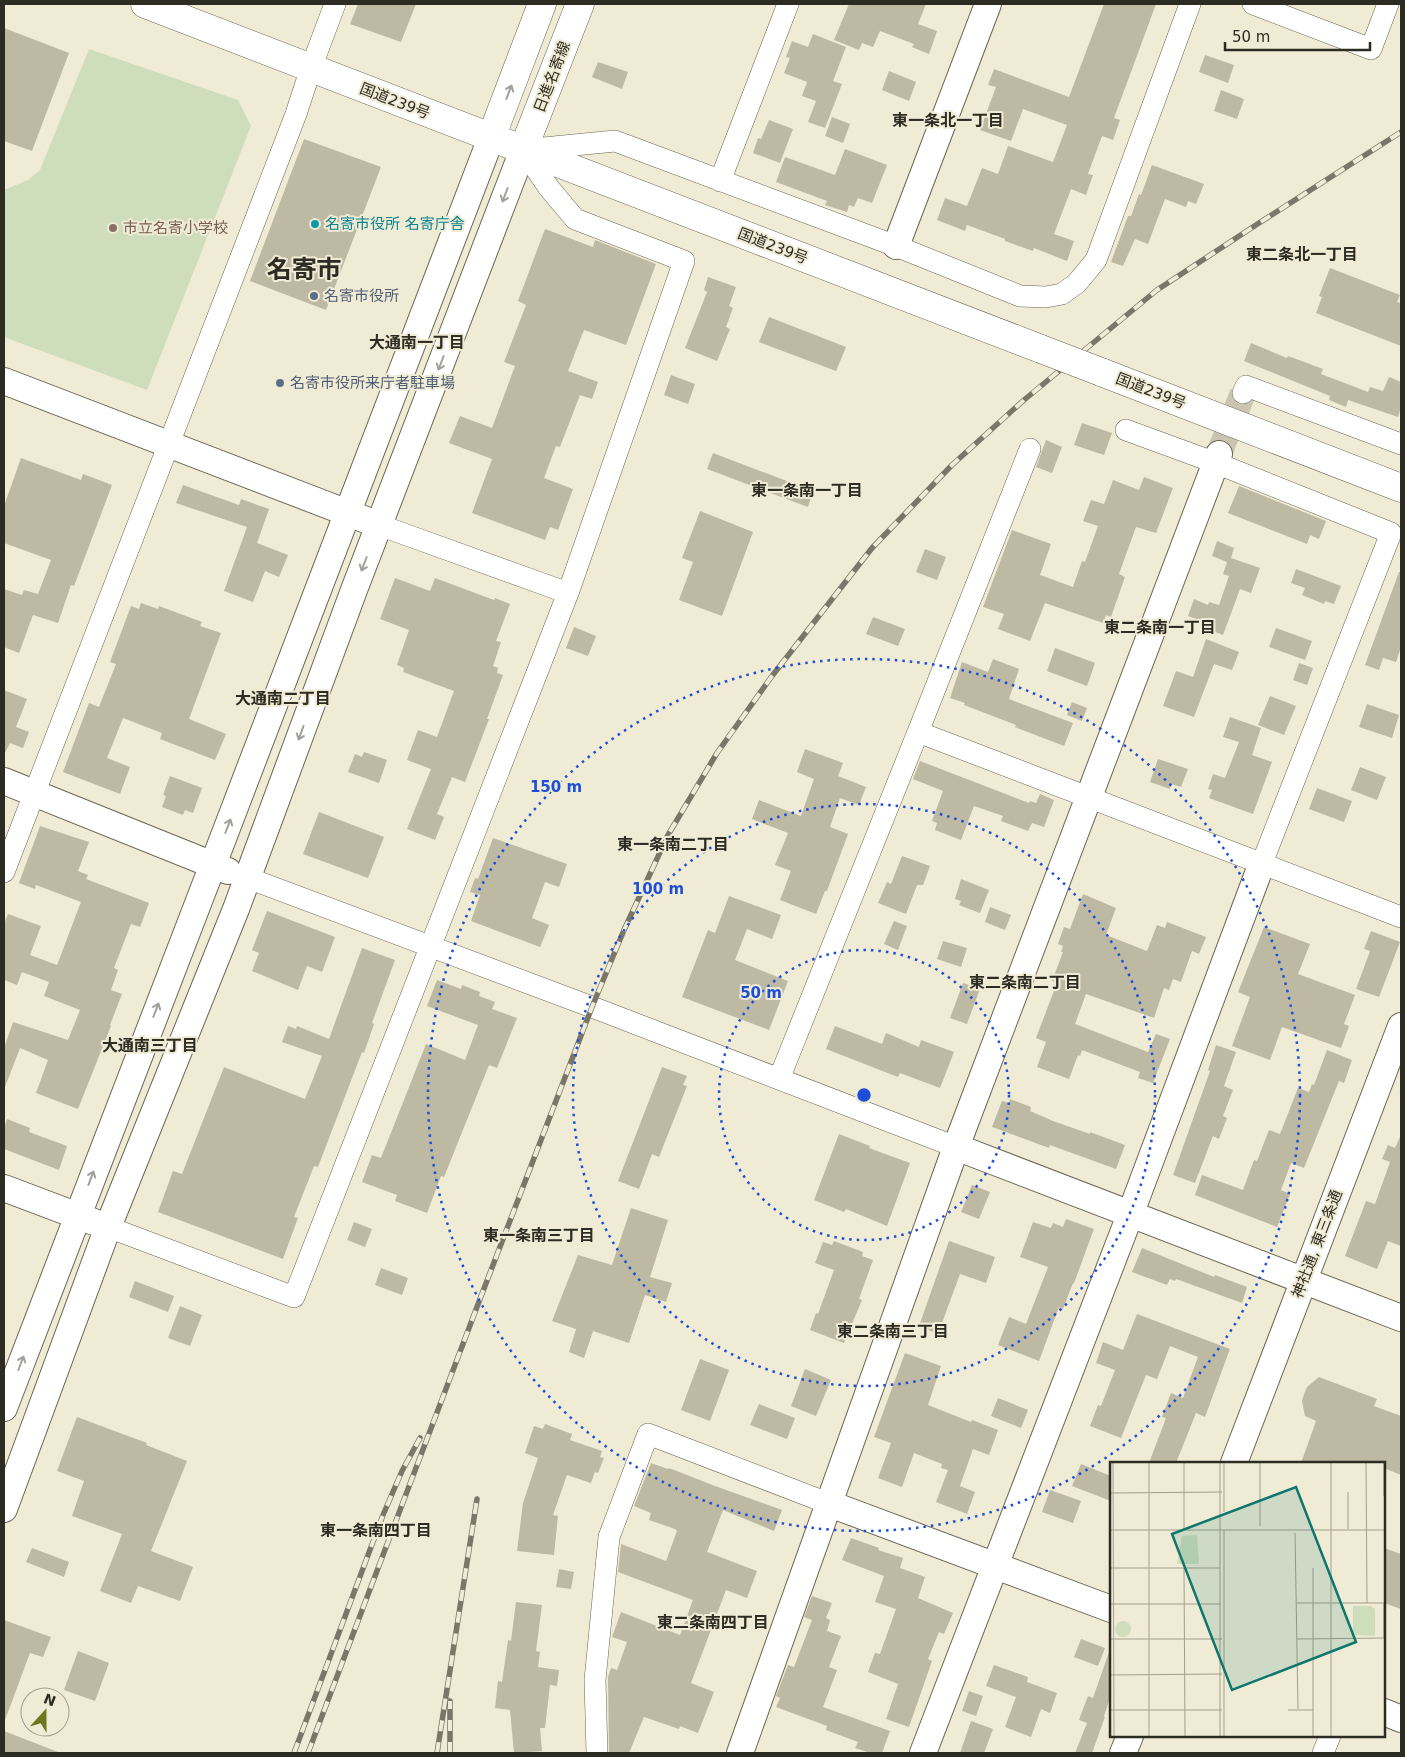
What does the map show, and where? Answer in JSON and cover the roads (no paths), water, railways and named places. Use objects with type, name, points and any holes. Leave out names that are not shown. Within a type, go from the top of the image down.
[{"type":"main road","name":"国道239号","points":[[145,4],[1401,488]]},
{"type":"main road","points":[[491,138],[542,4]]},
{"type":"main road","name":"日進名寄線","points":[[523,150],[580,4]]},
{"type":"street","points":[[4,872],[296,114],[335,4]]},
{"type":"street","points":[[720,181],[788,4]]},
{"type":"street","points":[[896,246],[988,4]]},
{"type":"street","points":[[523,150],[615,141],[896,246],[1020,296],[1046,297],[1062,294],[1077,283],[1096,260],[1190,4]]},
{"type":"street","points":[[1253,4],[1371,49],[1388,4]]},
{"type":"street","points":[[4,1408],[212,864],[349,514],[491,138]]},
{"type":"street","points":[[4,1509],[108,1227],[248,878],[379,525],[523,150]]},
{"type":"street","points":[[4,1188],[294,1297],[429,946],[568,593],[684,261],[575,219],[549,188],[523,150]]},
{"type":"street","points":[[4,381],[349,514],[568,593]]},
{"type":"street","points":[[1243,393],[1246,386],[1401,444]]},
{"type":"street","points":[[924,1753],[1130,1215],[1262,863],[1391,533],[1218,458],[1126,430]]},
{"type":"street","points":[[779,1079],[1030,449]]},
{"type":"street","points":[[740,1753],[956,1147],[1218,458]]},
{"type":"street","points":[[918,732],[1401,917]]},
{"type":"street","points":[[4,782],[248,878],[779,1079],[1401,1318]]},
{"type":"street","name":"神社通, 東三条通","points":[[1234,1462],[1401,1026]]},
{"type":"street","points":[[597,1753],[595,1680],[609,1538],[648,1434],[1110,1609]]},
{"type":"street","points":[[1385,1712],[1401,1719]]},
{"type":"street","points":[[1123,1753],[1130,1737]]},
{"type":"street","points":[[1323,1753],[1330,1737]]},
{"type":"tunnel","points":[[1219,454],[1243,393]]},
{"type":"railway","points":[[308,1753],[592,1007],[624,930],[668,835],[717,753],[772,676],[872,548],[952,465],[1024,400],[1157,290],[1401,132]]},
{"type":"railway","points":[[294,1753],[383,1515],[402,1471],[420,1438]]},
{"type":"railway","points":[[437,1753],[477,1499]]},
{"type":"railway","points":[[450,1701],[450,1753]]},
{"type":"place","name":"名寄市役所 名寄庁舎","points":[[315,224]]},
{"type":"place","name":"市立名寄小学校","points":[[113,228]]},
{"type":"place","name":"名寄市役所","points":[[314,296]]},
{"type":"place","name":"名寄市役所来庁者駐車場","points":[[280,383]]},
{"type":"district","name":"東一条北一丁目","points":[[948,120]]},
{"type":"district","name":"東二条北一丁目","points":[[1302,254]]},
{"type":"district","name":"名寄市","points":[[304,269]]},
{"type":"district","name":"大通南一丁目","points":[[417,342]]},
{"type":"district","name":"東一条南一丁目","points":[[807,490]]},
{"type":"district","name":"東二条南一丁目","points":[[1160,627]]},
{"type":"district","name":"大通南二丁目","points":[[283,698]]},
{"type":"district","name":"東一条南二丁目","points":[[673,844]]},
{"type":"district","name":"東二条南二丁目","points":[[1025,982]]},
{"type":"district","name":"大通南三丁目","points":[[150,1045]]},
{"type":"district","name":"東一条南三丁目","points":[[539,1235]]},
{"type":"district","name":"東二条南三丁目","points":[[893,1331]]},
{"type":"district","name":"東一条南四丁目","points":[[376,1530]]},
{"type":"district","name":"東二条南四丁目","points":[[713,1622]]}]
